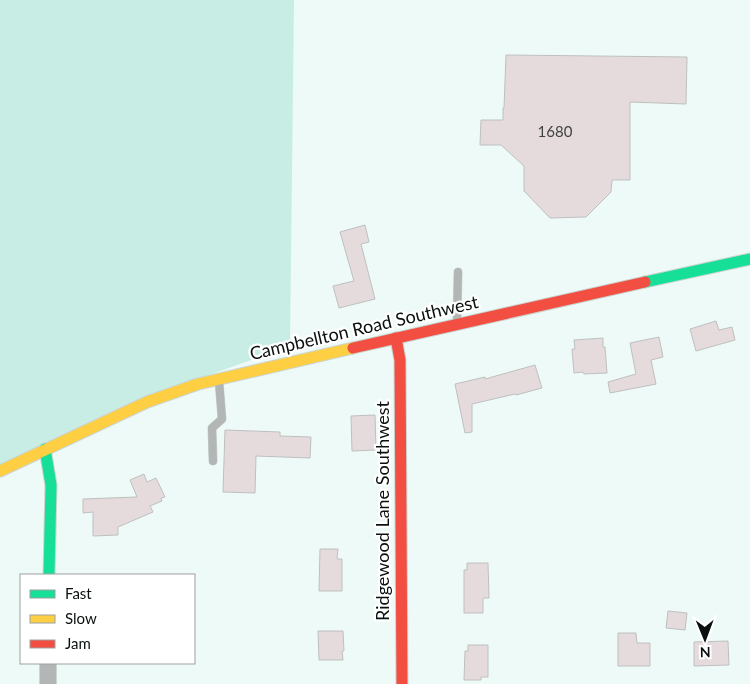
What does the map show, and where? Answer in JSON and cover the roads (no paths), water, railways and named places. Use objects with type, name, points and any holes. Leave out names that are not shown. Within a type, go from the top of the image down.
[{"type":"main road","name":"Campbellton Road Southwest","points":[[0,471],[147,402],[198,384],[750,259]]},
{"type":"main road","name":"Ridgewood Lane Southwest","points":[[396,338],[400,360],[402,684]]},
{"type":"main road","points":[[45,449],[51,485],[49,574]]},
{"type":"street","points":[[48,664],[48,684]]},
{"type":"lane","points":[[457,324],[458,272]]},
{"type":"lane","points":[[213,461],[212,428],[222,418],[218,379]]}]
